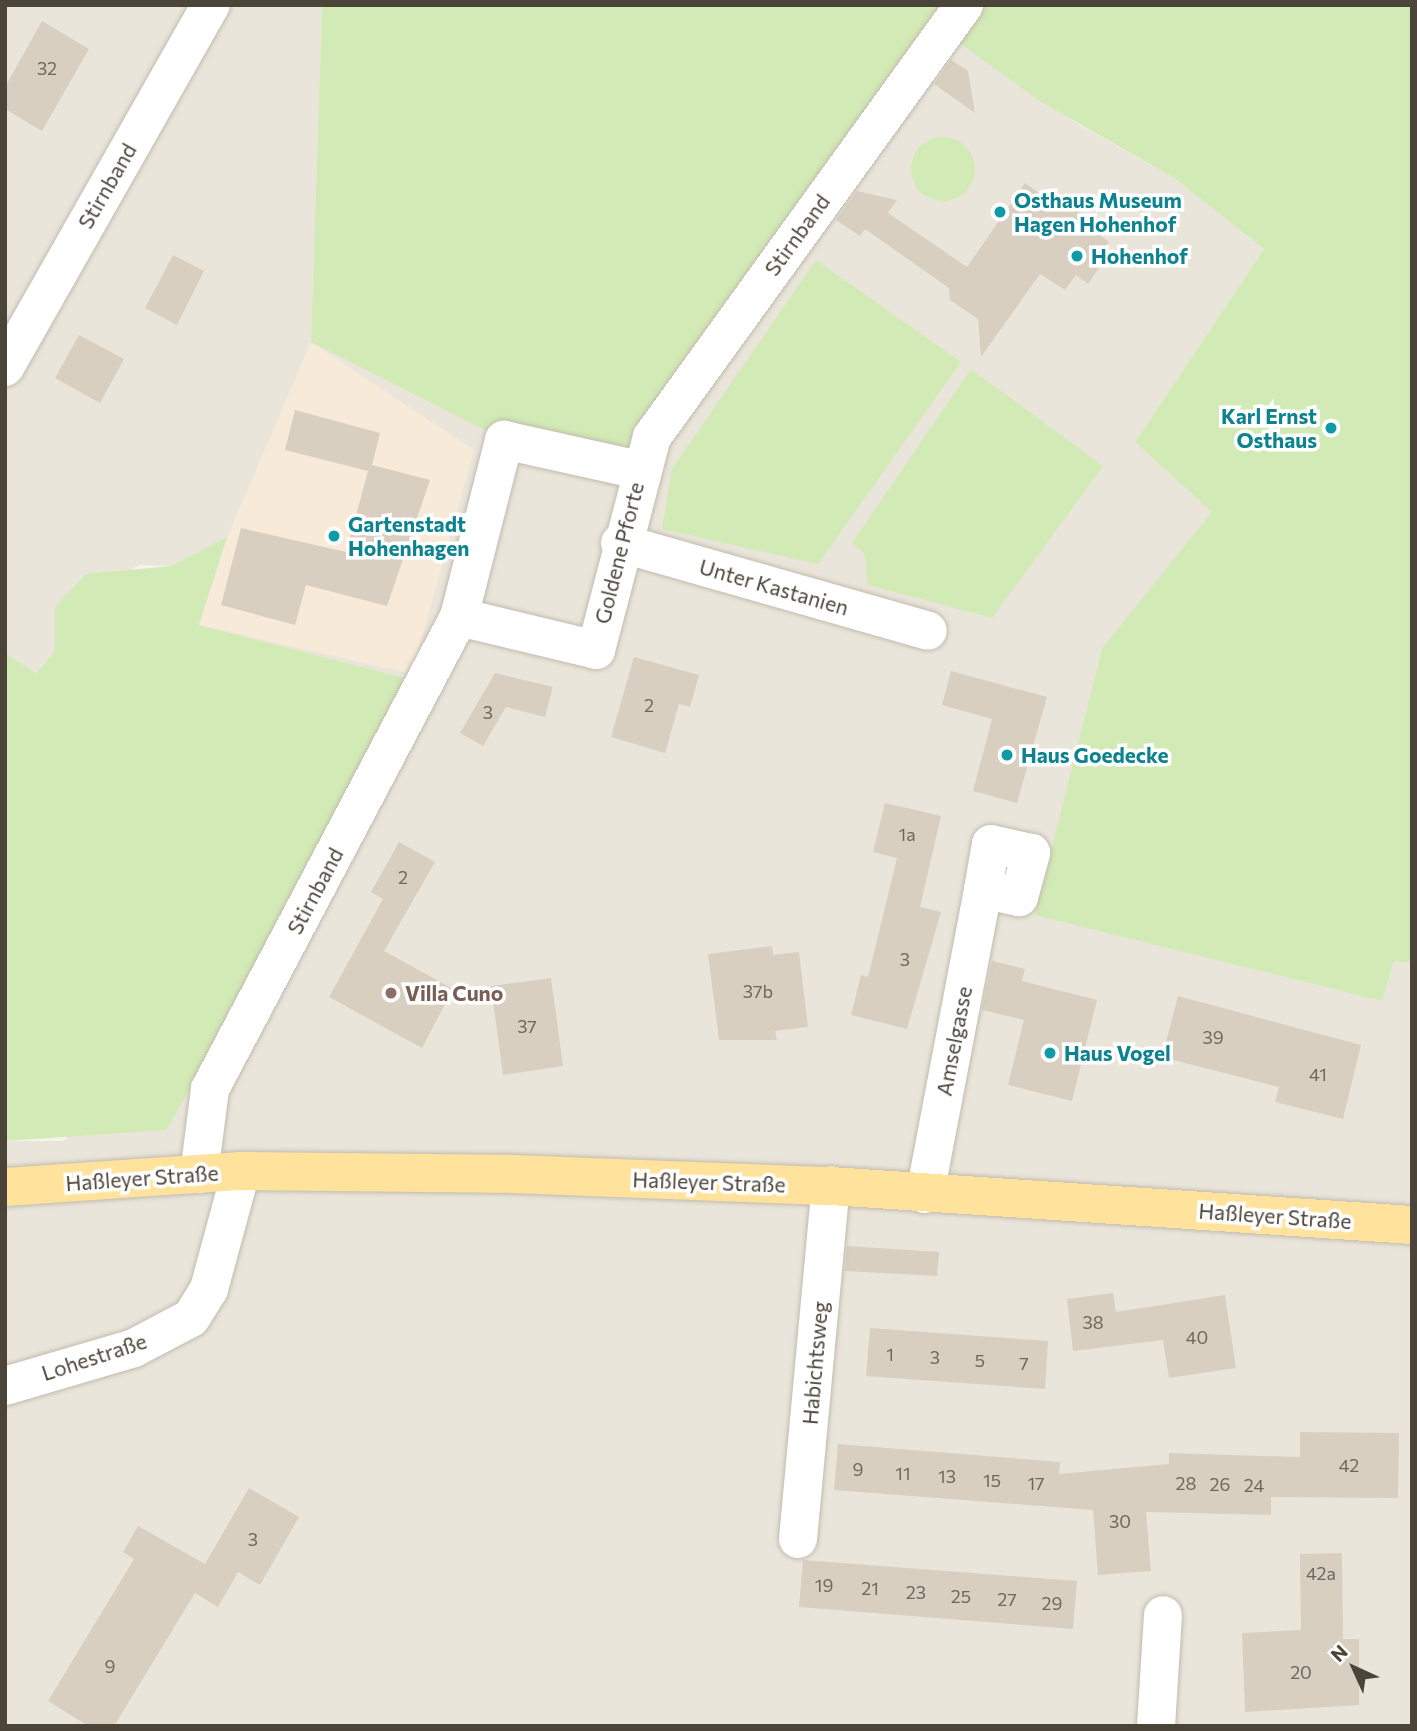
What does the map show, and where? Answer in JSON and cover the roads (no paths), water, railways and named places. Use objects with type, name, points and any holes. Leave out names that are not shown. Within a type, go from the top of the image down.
[{"type":"main road","name":"Haßleyer Straße","points":[[5,1187],[241,1171],[831,1186],[1412,1224]]},
{"type":"street","name":"Stirnband","points":[[5,367],[211,5]]},
{"type":"street","name":"Stirnband","points":[[639,470],[652,437],[964,5]]},
{"type":"street","name":"Goldene Pforte","points":[[504,440],[639,470],[620,543],[596,650],[459,617],[504,440]]},
{"type":"street","name":"Unter Kastanien","points":[[620,543],[928,631]]},
{"type":"street","name":"Stirnband","points":[[199,1174],[210,1089],[459,617]]},
{"type":"street","name":"Amselgasse","points":[[925,1194],[983,889]]},
{"type":"street","name":"Lohestraße","points":[[5,1386],[134,1348],[191,1318],[209,1289],[241,1171]]},
{"type":"street","name":"Habichtsweg","points":[[798,1539],[831,1186]]},
{"type":"street","points":[[1156,1726],[1163,1615]]},
{"type":"place","name":"Osthaus Museum Hagen Hohenhof","points":[[1000,212]]},
{"type":"place","name":"Hohenhof","points":[[1077,256]]},
{"type":"place","name":"Karl Ernst Osthaus","points":[[1331,428]]},
{"type":"place","name":"Gartenstadt Hohenhagen","points":[[334,536]]},
{"type":"place","name":"Haus Goedecke","points":[[1007,755]]},
{"type":"place","name":"Villa Cuno","points":[[391,993]]},
{"type":"place","name":"Haus Vogel","points":[[1050,1053]]}]
